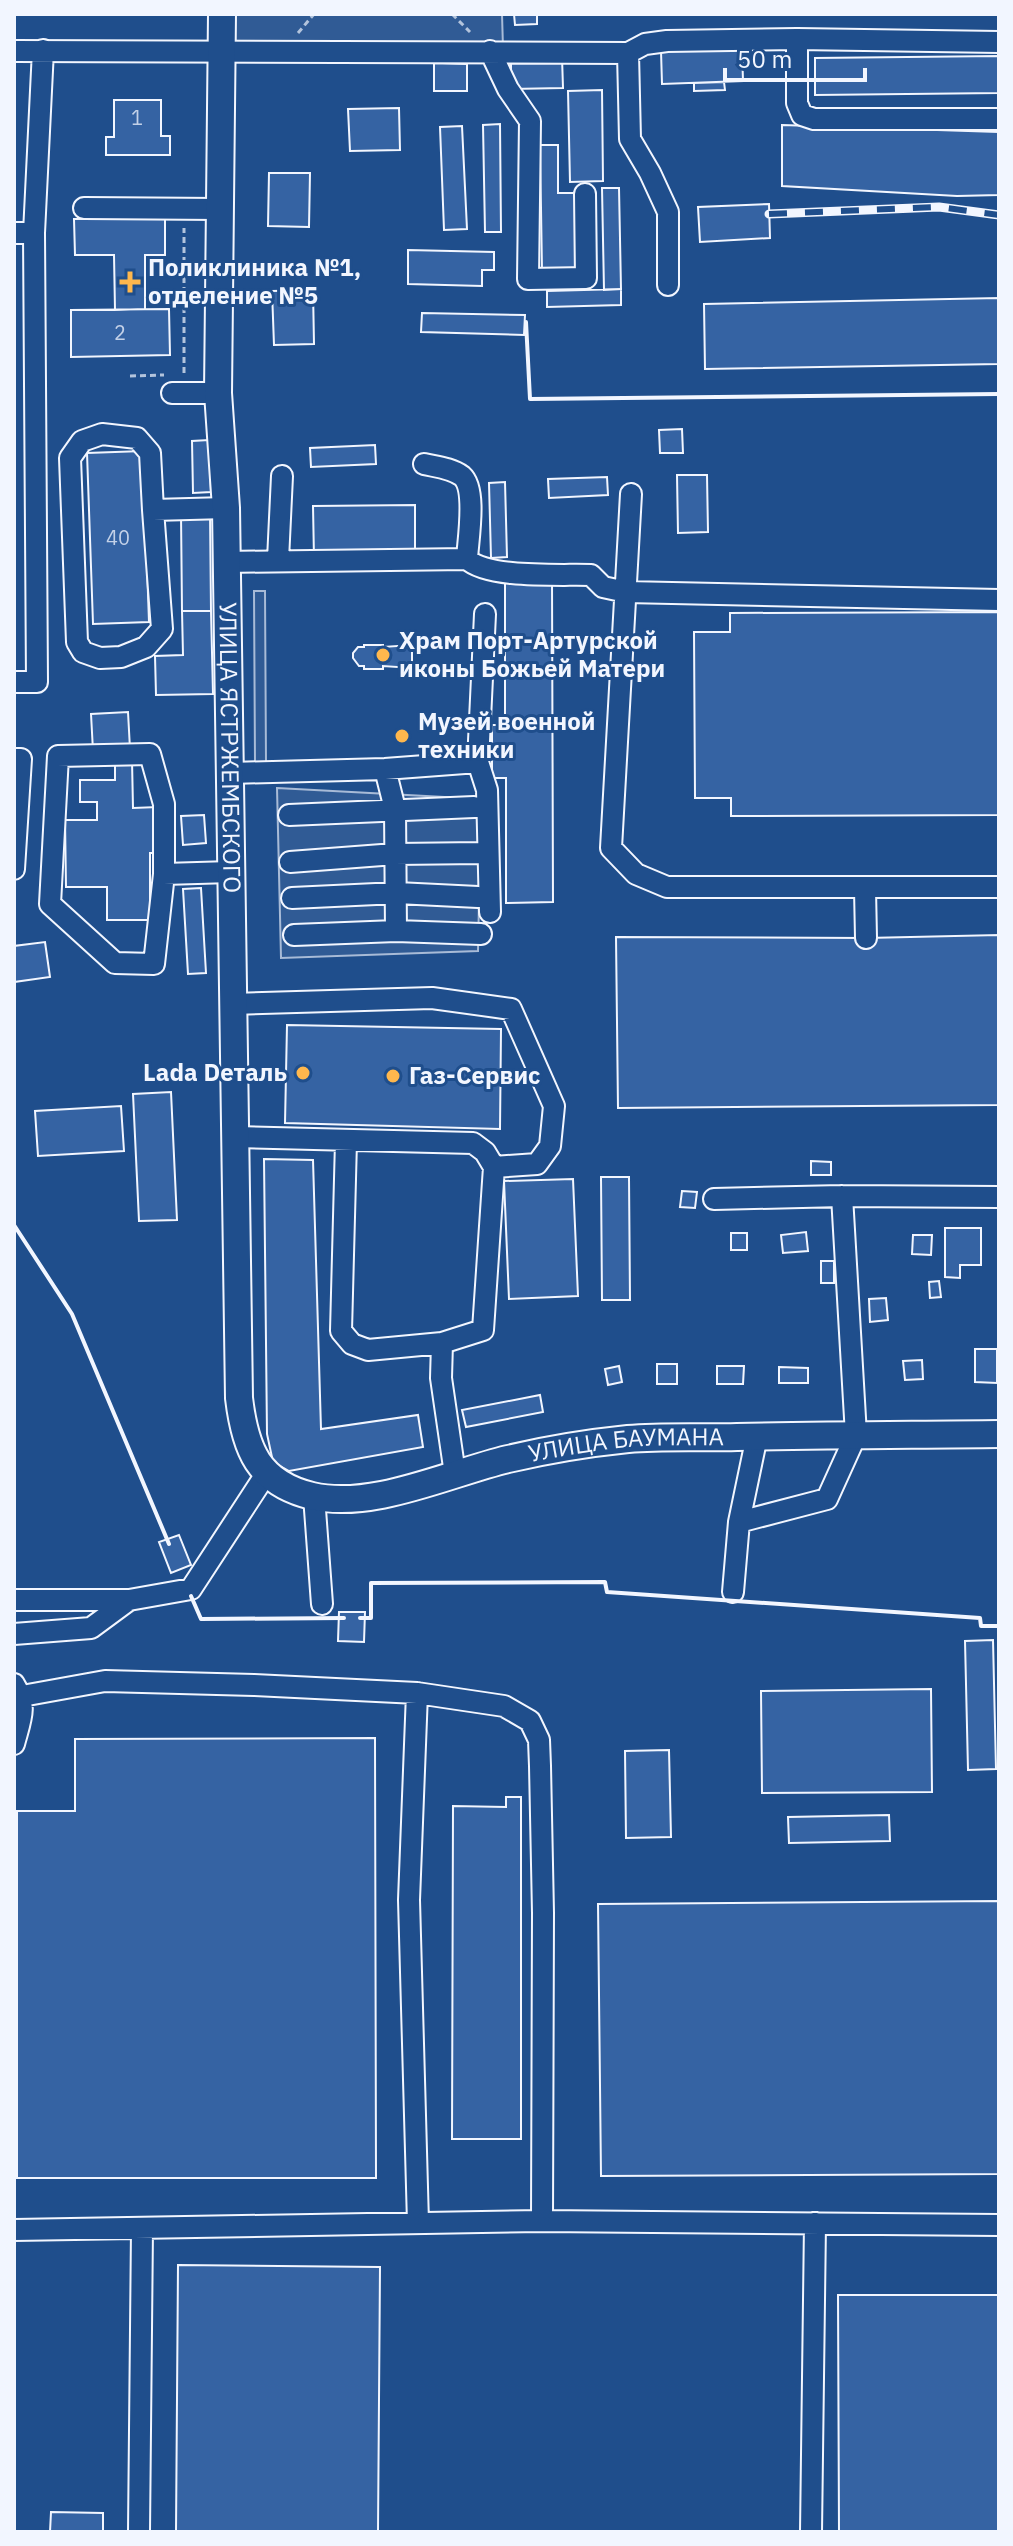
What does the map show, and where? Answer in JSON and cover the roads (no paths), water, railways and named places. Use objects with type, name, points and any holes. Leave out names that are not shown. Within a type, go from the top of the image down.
[{"type":"main road","name":"УЛИЦА ЯСТРЖЕМБСКОГО","points":[[222,14],[218,393],[226,508],[239,1398],[243,1430],[251,1453],[266,1474]]},
{"type":"main road","name":"УЛИЦА БАУМАНА","points":[[266,1474],[288,1487],[314,1496],[358,1498],[406,1489],[510,1458],[628,1439],[999,1434]]},
{"type":"street","points":[[797,39],[797,103],[802,115],[814,119],[999,119]]},
{"type":"street","points":[[14,51],[628,53],[645,44],[667,41],[999,42]]},
{"type":"street","points":[[14,682],[37,682],[24,233],[43,50]]},
{"type":"street","points":[[490,51],[508,89],[530,121],[528,279],[586,278],[585,194]]},
{"type":"street","points":[[628,53],[630,139],[668,212],[668,285]]},
{"type":"street","points":[[84,208],[219,209]]},
{"type":"street","points":[[171,384],[218,393]]},
{"type":"street","points":[[102,434],[137,438],[150,453],[153,510],[162,629],[146,647],[121,657],[100,658],[83,652],[77,642],[70,458],[82,441],[102,434]]},
{"type":"street","points":[[424,464],[453,470],[465,479],[470,492],[467,559]]},
{"type":"street","points":[[278,560],[282,476]]},
{"type":"street","points":[[631,494],[611,848],[636,874],[667,887],[999,887]]},
{"type":"street","points":[[153,510],[226,508]]},
{"type":"street","points":[[225,562],[467,559],[474,566],[493,571],[591,575],[603,587],[626,592],[999,600]]},
{"type":"street","points":[[292,898],[397,893],[484,904],[487,790],[478,762],[485,614]]},
{"type":"street","points":[[150,754],[164,804],[164,874],[154,964],[115,963],[50,904],[58,756],[150,754]]},
{"type":"street","points":[[14,759],[21,759],[14,869]]},
{"type":"street","points":[[230,773],[385,769],[478,762]]},
{"type":"street","points":[[385,769],[395,809],[396,931]]},
{"type":"street","points":[[289,815],[474,807]]},
{"type":"street","points":[[290,862],[395,854],[481,853]]},
{"type":"street","points":[[164,874],[231,872]]},
{"type":"street","points":[[865,889],[866,938]]},
{"type":"street","points":[[294,935],[396,931],[481,934]]},
{"type":"street","points":[[233,1004],[432,998],[511,1009],[554,1106],[550,1146],[537,1164],[494,1167]]},
{"type":"street","points":[[235,1137],[473,1143],[485,1152],[494,1167],[483,1330],[442,1343],[368,1350],[352,1344],[341,1331],[346,1141]]},
{"type":"street","points":[[739,1522],[827,1499],[856,1435],[842,1196]]},
{"type":"street","points":[[714,1199],[999,1197]]},
{"type":"street","points":[[442,1343],[441,1378],[455,1474]]},
{"type":"street","points":[[733,1592],[739,1522],[757,1436]]},
{"type":"street","points":[[14,1600],[129,1600],[191,1589],[266,1474]]},
{"type":"street","points":[[314,1496],[322,1604]]},
{"type":"street","points":[[14,1634],[91,1628],[129,1600]]},
{"type":"street","points":[[14,1744],[22,1716],[18,1690],[105,1681],[417,1693],[504,1706],[530,1721],[539,1740],[543,1913],[542,2221]]},
{"type":"street","points":[[417,1693],[409,1900],[418,2223]]},
{"type":"street","points":[[14,2230],[542,2221],[999,2225]]},
{"type":"street","points":[[811,2532],[815,2223]]},
{"type":"street","points":[[139,2532],[142,2228]]},
{"type":"railway","points":[[769,214],[939,207],[999,215]]},
{"type":"place","name":"Поликлиника №1, отделение №5","points":[[130,282]]},
{"type":"place","name":"Храм Порт-Артурской иконы Божьей Матери","points":[[383,655]]},
{"type":"place","name":"Музей военной техники","points":[[402,736]]},
{"type":"place","name":"Lada Dеталь","points":[[303,1073]]},
{"type":"place","name":"Газ-Сервис","points":[[393,1076]]}]
